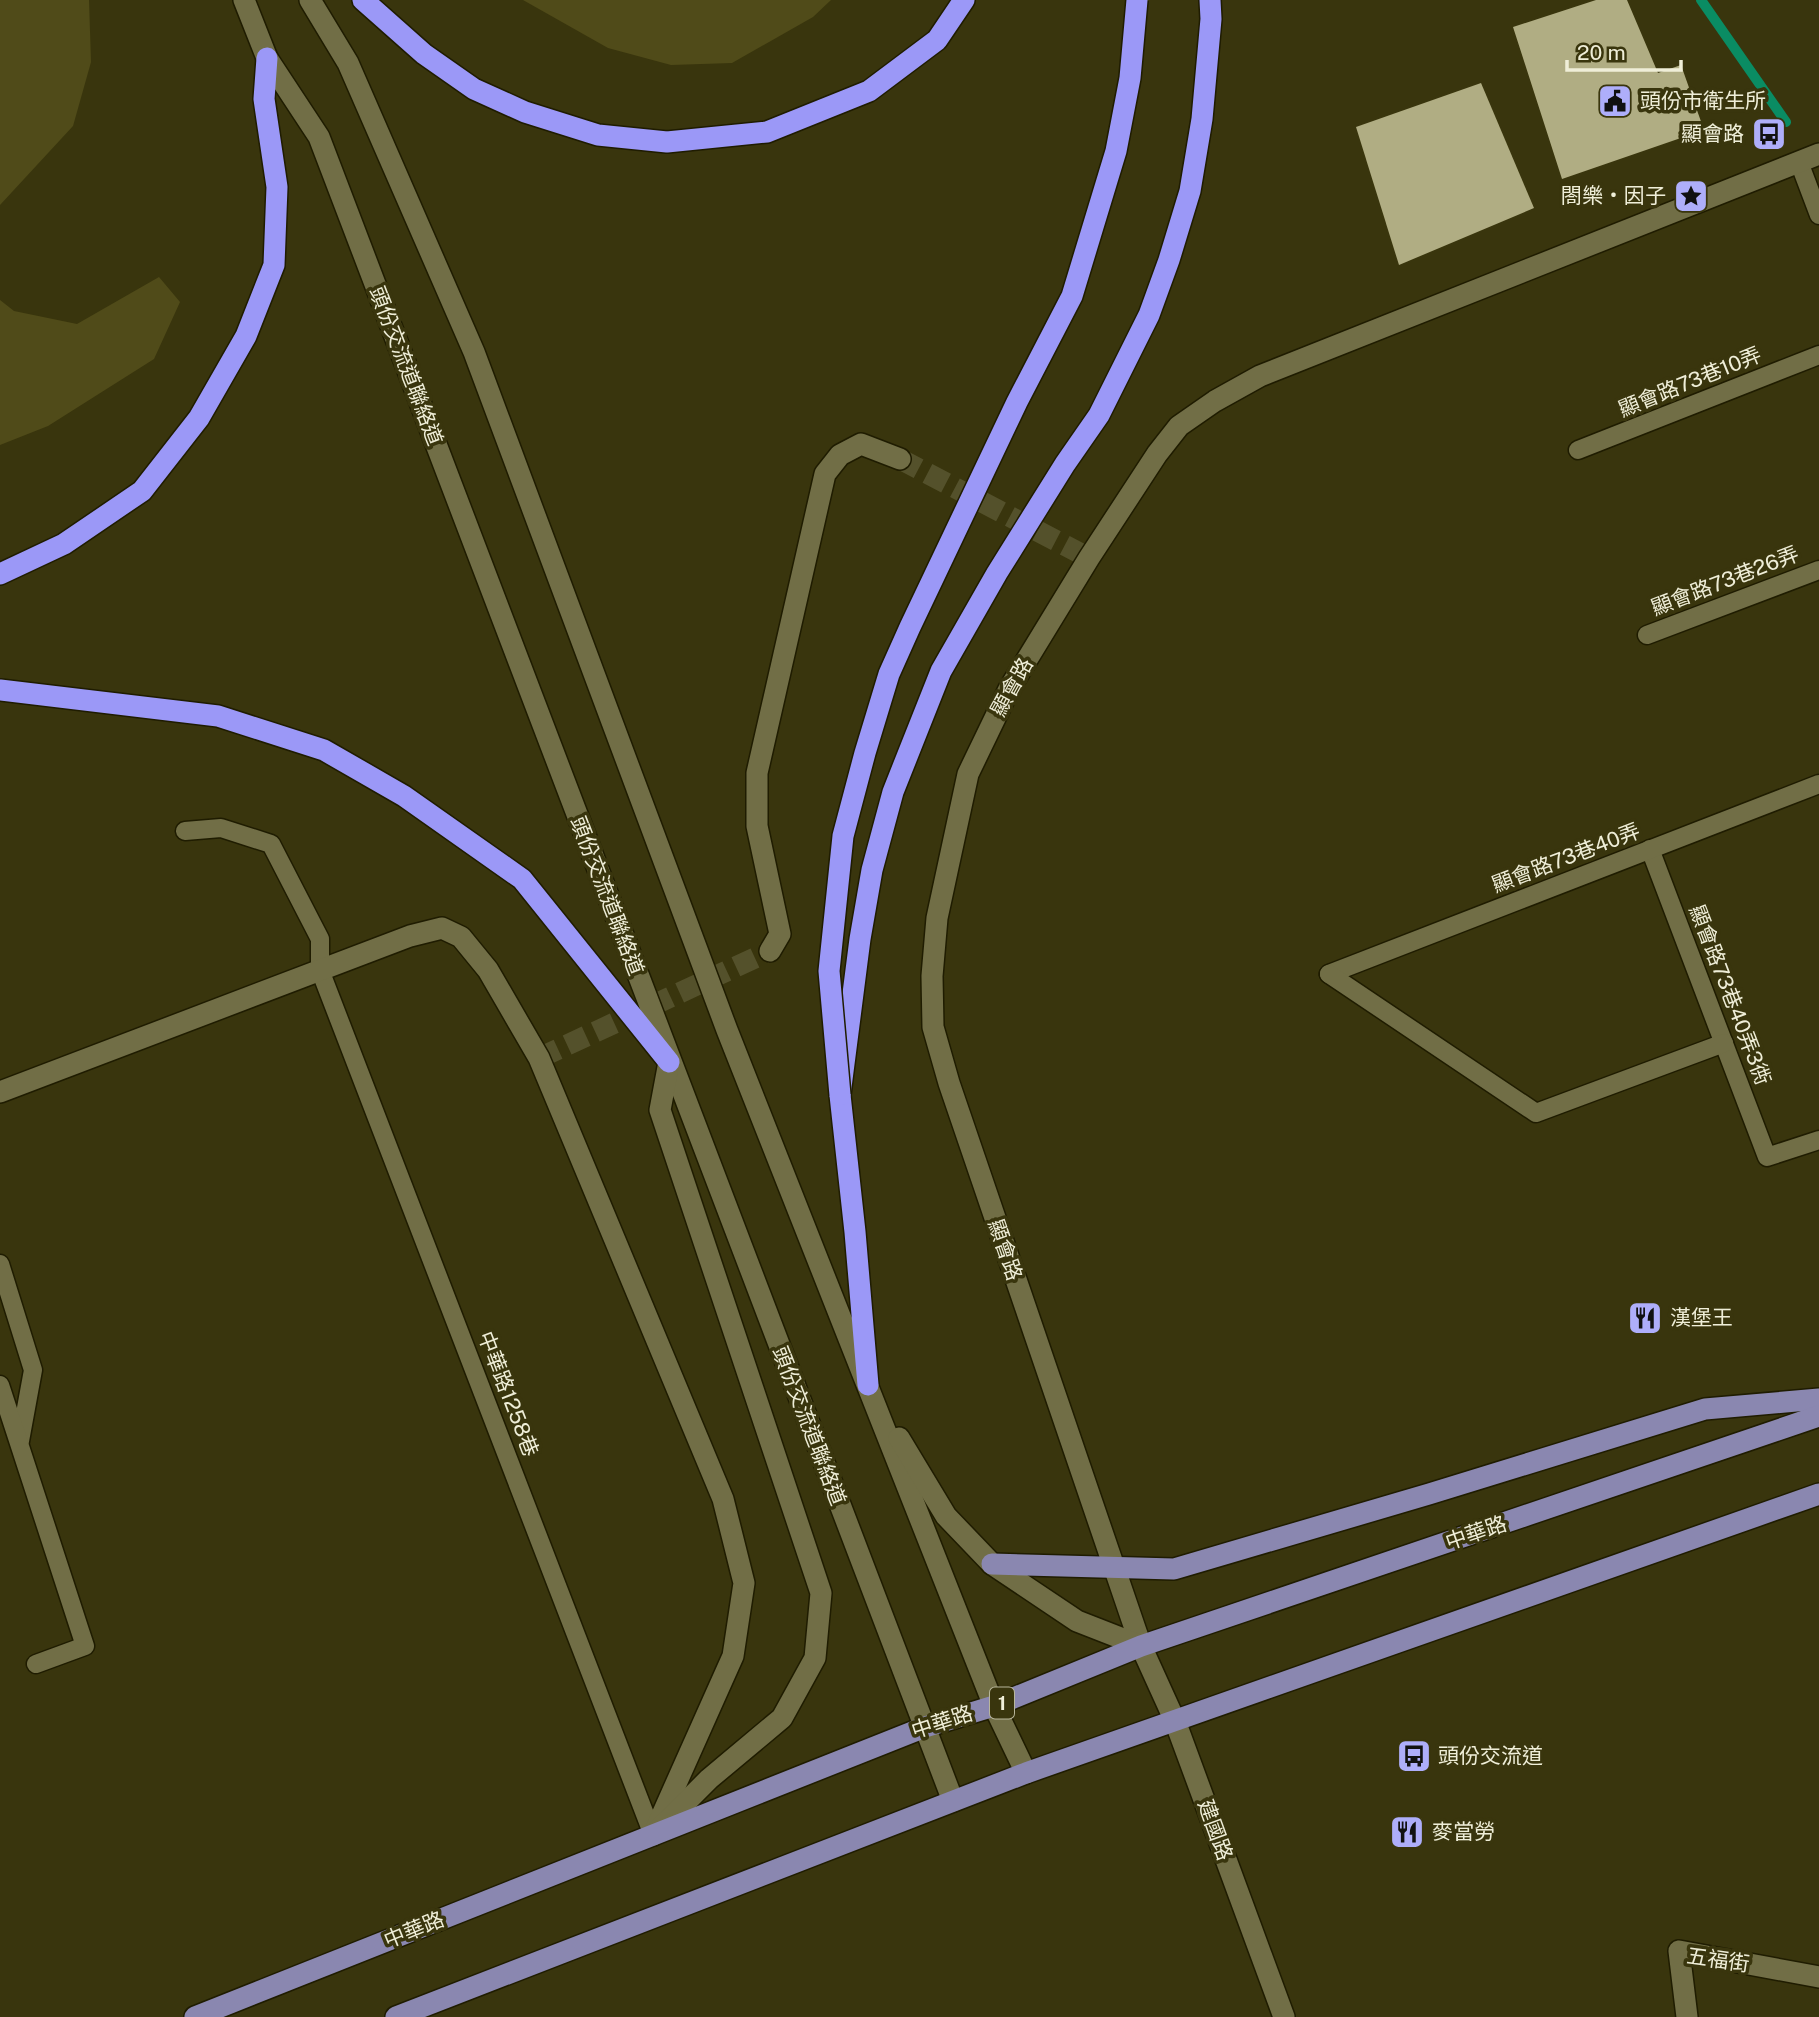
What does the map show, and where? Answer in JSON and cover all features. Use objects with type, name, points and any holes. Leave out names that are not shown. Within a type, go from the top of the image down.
[{"type":"highway","points":[[362,0],[424,54],[474,89],[524,112],[598,135],[667,142],[767,132],[869,92],[937,40],[964,0]]},
{"type":"highway","points":[[867,1385],[829,971],[843,836],[889,674],[1011,414],[1072,296],[1116,151],[1130,78],[1137,0]]},
{"type":"highway","points":[[840,1096],[870,881],[893,792],[941,671],[997,573],[1099,415],[1149,315],[1169,260],[1189,191],[1202,119],[1211,19],[1210,0]]},
{"type":"highway","points":[[0,574],[64,544],[142,491],[199,418],[246,336],[274,265],[277,187],[264,99],[267,58]]},
{"type":"highway","points":[[0,690],[218,716],[324,750],[404,796],[522,879],[670,1062]]},
{"type":"main road","name":"頭份交流道聯絡道","points":[[244,0],[267,58],[319,136],[953,1801]]},
{"type":"main road","points":[[310,0],[348,63],[474,352],[727,1030],[994,1706],[1026,1773]]},
{"type":"main road","name":"顯會路","points":[[1141,1646],[948,1083],[933,1027],[932,976],[937,918],[968,774],[1009,690],[1089,558],[1157,454],[1179,426],[1214,401],[1260,376],[1809,158]]},
{"type":"main road","points":[[770,951],[780,934],[757,827],[757,773],[825,474],[840,454],[861,444],[900,459]]},
{"type":"main road","points":[[0,1092],[410,936],[442,928],[461,937],[480,960],[539,1058],[723,1499],[744,1583],[733,1656],[653,1835]]},
{"type":"main road","points":[[653,1835],[709,1779],[782,1718],[815,1658],[821,1593],[660,1110],[670,1062]]},
{"type":"main road","points":[[867,1385],[946,1516],[992,1564],[1077,1621],[1141,1646]]},
{"type":"main road","points":[[992,1564],[1174,1569],[1704,1409],[1819,1399]]},
{"type":"main road","name":"中華路","points":[[195,2017],[925,1727],[994,1706],[1141,1646],[1819,1416]]},
{"type":"main road","points":[[396,2017],[1026,1773],[1819,1494]]},
{"type":"main road","name":"建國路","points":[[1141,1646],[1175,1721],[1284,2017]]},
{"type":"main road","name":"五福街","points":[[1687,2017],[1678,1951],[1819,1977]]},
{"type":"lane","points":[[1809,158],[1819,215]]},
{"type":"lane","name":"顯會路73巷10弄","points":[[1578,450],[1819,355]]},
{"type":"lane","name":"顯會路73巷26弄","points":[[1647,635],[1819,570]]},
{"type":"lane","name":"顯會路73巷40弄","points":[[1724,1043],[1536,1113],[1329,974],[1819,784]]},
{"type":"lane","name":"中華路1258巷","points":[[185,831],[221,828],[271,844],[320,940],[320,970],[653,1835]]},
{"type":"lane","name":"顯會路73巷40弄3衖","points":[[1650,849],[1767,1157],[1819,1140]]},
{"type":"lane","points":[[0,1264],[33,1370],[19,1444]]},
{"type":"lane","points":[[0,1385],[85,1646],[36,1664]]},
{"type":"shaded area","points":[[0,0],[89,0],[91,62],[73,126],[0,205]]},
{"type":"shaded area","points":[[523,0],[831,0],[813,17],[732,63],[671,65],[608,48]]},
{"type":"shaded area","points":[[159,277],[180,302],[154,359],[48,426],[0,445],[0,300],[14,311],[77,324]]},
{"type":"building","name":"頭份市衛生所","points":[[1596,0],[1627,0],[1658,73],[1681,65],[1704,130],[1562,179],[1513,27]]},
{"type":"building","points":[[1481,83],[1534,208],[1399,265],[1356,127]]},
{"type":"waterway","points":[[1701,0],[1786,122]]},
{"type":"tunnel","points":[[900,459],[1089,558]]},
{"type":"tunnel","points":[[539,1058],[770,951]]},
{"type":"place","name":"頭份市衛生所","points":[[1615,101]]},
{"type":"place","name":"顯會路","points":[[1769,134]]},
{"type":"place","name":"閤樂‧因子","points":[[1691,196]]},
{"type":"place","name":"漢堡王","points":[[1645,1318]]},
{"type":"place","name":"頭份交流道","points":[[1414,1756]]},
{"type":"place","name":"麥當勞","points":[[1407,1832]]}]
